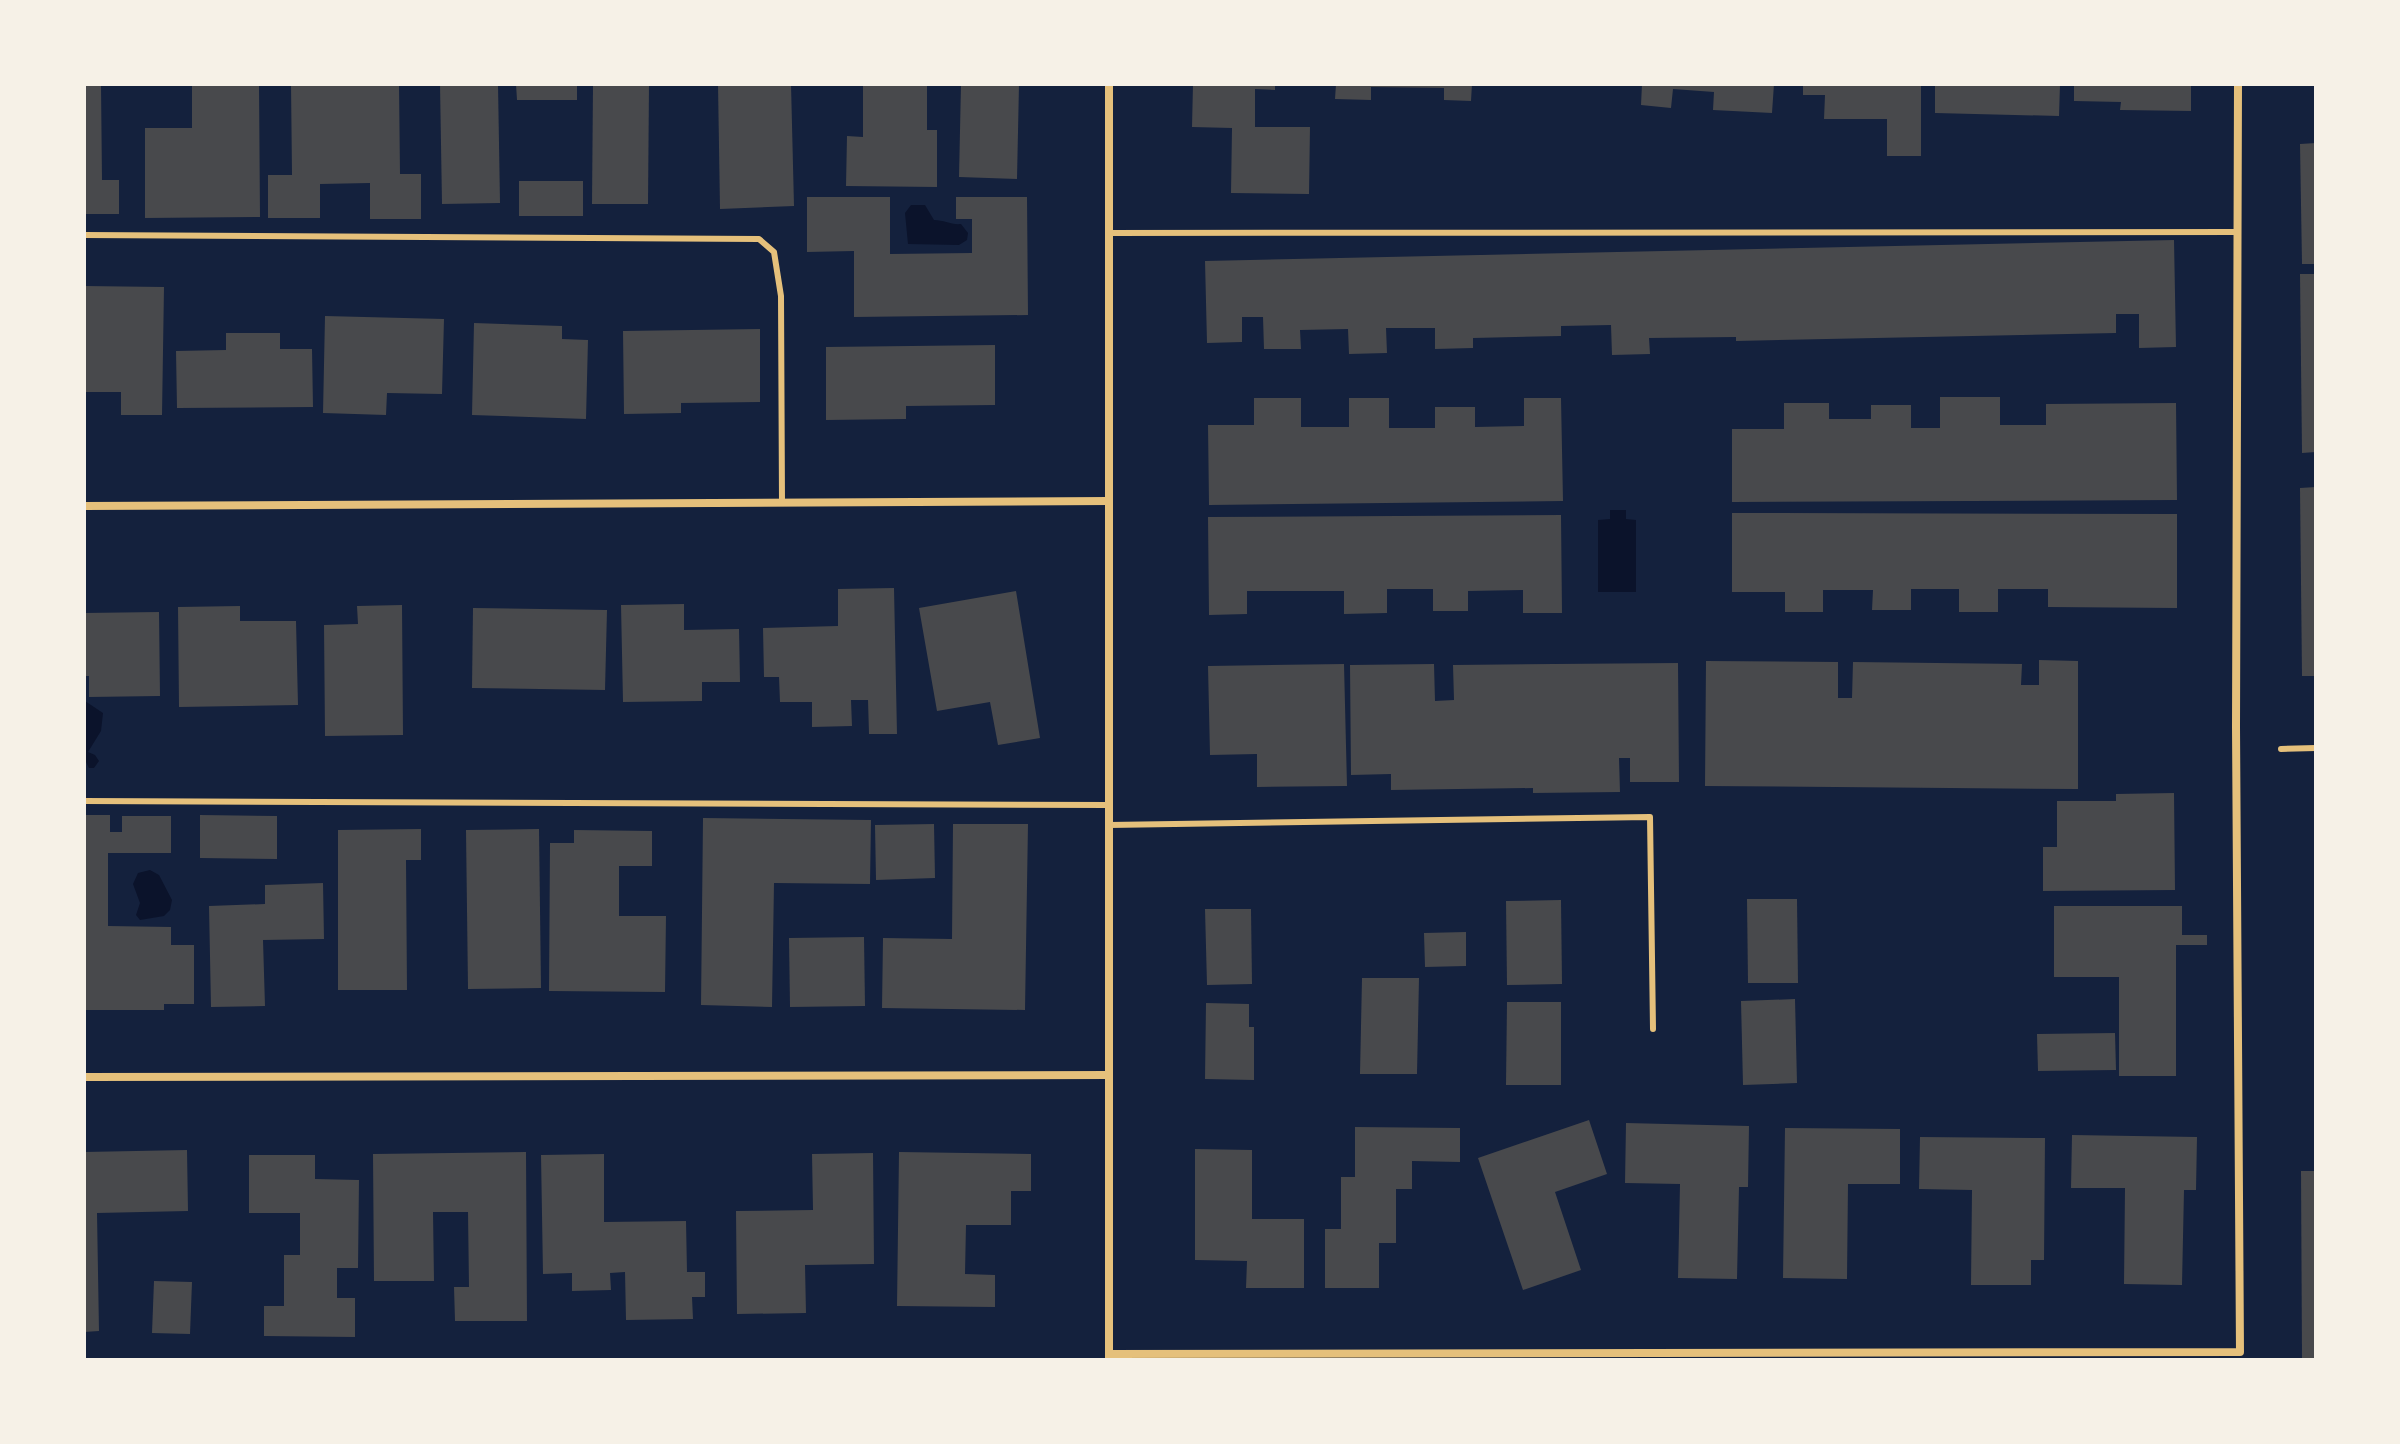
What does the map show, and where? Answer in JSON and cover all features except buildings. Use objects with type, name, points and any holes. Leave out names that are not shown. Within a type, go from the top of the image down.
[{"type":"street","points":[[1109,84],[1109,1357],[2240,1352],[2236,727],[2238,84]]},
{"type":"street","points":[[84,506],[1109,501]]},
{"type":"street","points":[[84,1077],[1109,1075]]},
{"type":"lane","points":[[1109,233],[2237,232]]},
{"type":"lane","points":[[84,235],[759,239],[774,252],[781,296],[782,503]]},
{"type":"lane","points":[[2281,749],[2316,748]]},
{"type":"lane","points":[[84,801],[1109,805]]},
{"type":"lane","points":[[1109,825],[1650,817],[1653,1029]]},
{"type":"water","points":[[911,205],[925,205],[934,220],[961,224],[968,233],[967,240],[959,245],[908,244],[905,213]]},
{"type":"water","points":[[1610,510],[1626,510],[1626,519],[1636,520],[1636,592],[1598,592],[1598,520],[1610,519]]},
{"type":"water","points":[[85,701],[103,713],[101,731],[88,752],[99,761],[94,768],[89,768],[84,758]]},
{"type":"water","points":[[150,870],[159,875],[172,900],[170,910],[164,916],[140,920],[136,915],[140,903],[133,884],[138,873]]}]
